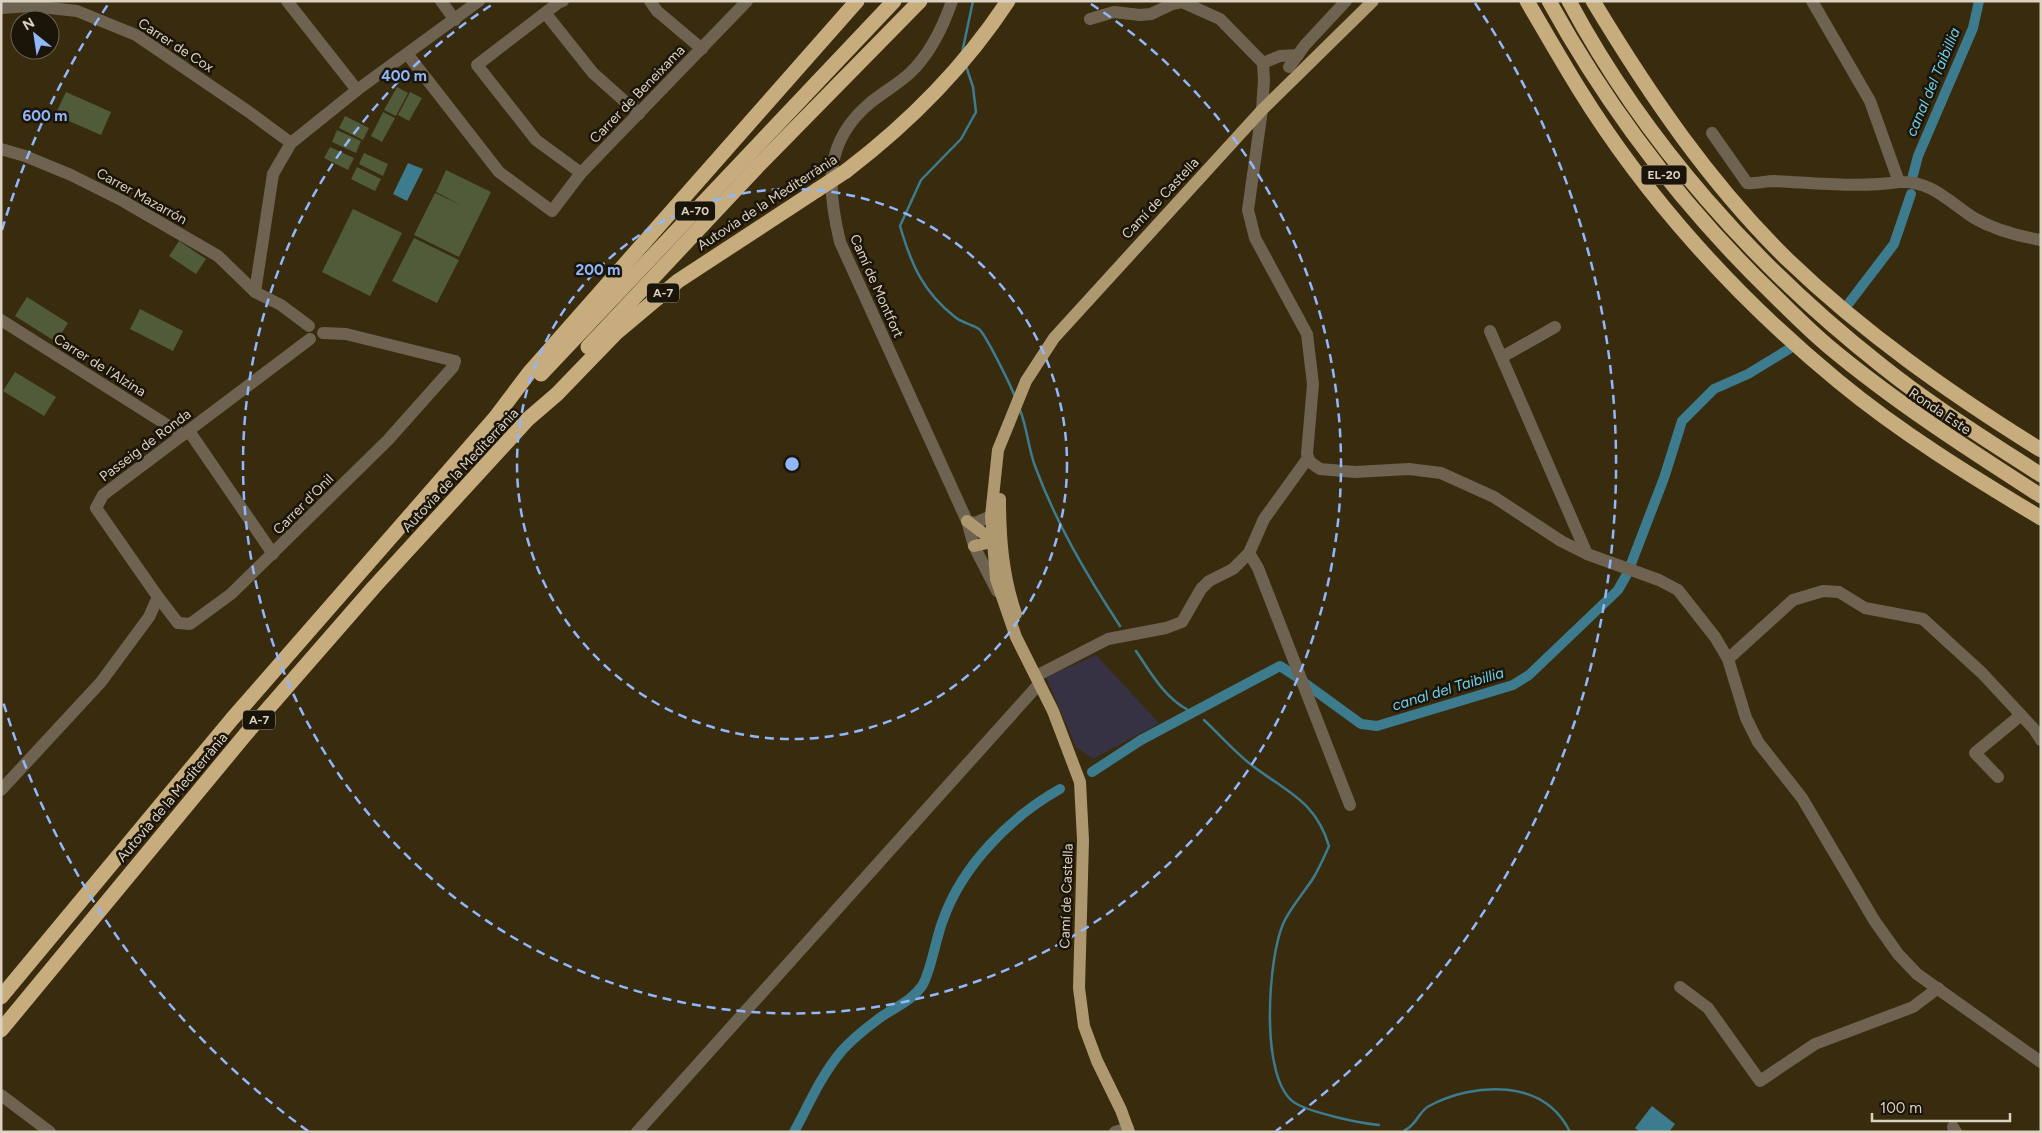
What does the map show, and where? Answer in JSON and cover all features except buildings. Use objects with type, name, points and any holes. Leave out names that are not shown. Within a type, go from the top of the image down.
[{"type":"highway","name":"Autovia de la Mediterrània","points":[[1,997],[226,726],[495,418],[529,373],[858,1]]},
{"type":"highway","name":"A-70","points":[[495,418],[539,376],[894,1]]},
{"type":"highway","name":"A-70","points":[[528,419],[551,388],[756,168],[920,1]]},
{"type":"highway","name":"Autovia de la Mediterrània","points":[[1,1030],[246,735],[374,587],[528,419],[557,394],[616,333],[670,287],[846,171],[884,142],[935,93],[969,55],[1008,1]]},
{"type":"highway","points":[[1527,1],[1579,90],[1636,171],[1696,245],[1789,340],[1838,382],[1894,423],[1949,461],[2041,518]]},
{"type":"highway","name":"Ronda Este","points":[[1549,1],[1593,75],[1652,160],[1733,254],[1806,326],[1892,398],[2041,496]]},
{"type":"highway","name":"Ronda Este","points":[[1569,1],[1633,104],[1676,162],[1714,208],[1781,278],[1840,332],[1928,401],[2041,475]]},
{"type":"highway","points":[[1593,1],[1632,65],[1672,124],[1721,185],[1787,259],[1853,318],[1933,381],[2041,450]]},
{"type":"main road","name":"Camí de Castella","points":[[1124,1131],[1084,1026],[1079,988],[1084,840],[1080,782],[1067,743],[1029,662],[1028,646],[1005,597],[992,542],[991,516],[998,450],[1026,381],[1054,338],[1262,110],[1373,1]]},
{"type":"main road","name":"Camí de Castella","points":[[1003,440],[1000,491],[1005,597]]},
{"type":"main road","points":[[992,542],[995,536],[997,504],[1000,491]]},
{"type":"main road","points":[[967,521],[992,542]]},
{"type":"main road","points":[[974,546],[992,542]]},
{"type":"street","points":[[287,1],[357,90]]},
{"type":"street","points":[[441,1],[455,20]]},
{"type":"street","points":[[309,333],[281,305],[255,292],[273,174],[291,143],[357,90],[408,55],[480,1]]},
{"type":"street","points":[[650,1],[657,11],[702,49]]},
{"type":"street","name":"Carrer de Beneixama","points":[[408,55],[499,172],[552,211],[580,173],[747,1]]},
{"type":"street","name":"Camí de Montfort","points":[[952,1],[932,45],[912,72],[851,120],[837,146],[832,169],[830,196],[840,242],[967,521],[974,546],[1005,597]]},
{"type":"street","points":[[1289,67],[1305,44],[1346,1]]},
{"type":"street","points":[[1812,1],[1870,101],[1898,182]]},
{"type":"street","points":[[559,2],[478,65],[536,140],[580,173]]},
{"type":"street","points":[[637,1132],[1037,680],[1108,639],[1166,628],[1182,622],[1201,589],[1209,581],[1232,570],[1248,553],[1264,519],[1308,458],[1313,384],[1307,334],[1255,238],[1248,210],[1262,110],[1263,63],[1220,19],[1182,2],[1172,4],[1151,14],[1140,15],[1114,12],[1090,19]]},
{"type":"street","name":"Carrer de Cox","points":[[1,8],[31,6],[77,11],[136,35],[250,112],[291,143]]},
{"type":"street","points":[[546,14],[593,73],[639,114]]},
{"type":"street","points":[[1263,63],[1280,56],[1298,55]]},
{"type":"street","points":[[1712,133],[1747,183],[1772,181],[1826,185],[1898,182],[1925,185],[1947,196],[1974,218],[2014,236],[2041,240]]},
{"type":"street","name":"Carrer Mazarrón","points":[[1,149],[25,156],[71,175],[123,201],[218,256],[255,292]]},
{"type":"street","name":"Carrer de l'Alzina","points":[[1,320],[186,433],[273,554]]},
{"type":"street","points":[[1502,357],[1555,326]]},
{"type":"street","points":[[1490,331],[1587,554]]},
{"type":"street","name":"Passeig de Ronda","points":[[158,597],[96,508],[103,495],[186,433],[309,333],[318,340],[323,333],[346,334],[455,361]]},
{"type":"street","name":"Carrer d'Onil","points":[[158,597],[178,623],[190,624],[231,594],[388,440],[453,367],[455,361]]},
{"type":"street","points":[[1308,458],[1310,462],[1320,469],[1355,472],[1409,469],[1441,473],[1494,497],[1561,541],[1587,554],[1659,580],[1678,590],[1715,637],[1728,659],[1746,718],[1758,742],[1802,798],[1874,920],[1898,954],[1917,974],[2041,1062]]},
{"type":"street","points":[[967,521],[975,523],[991,516]]},
{"type":"street","points":[[1248,553],[1258,568],[1350,805]]},
{"type":"street","points":[[1728,659],[1793,600],[1823,591],[1839,592],[1865,608],[1923,619],[1965,656],[2021,715],[2041,740]]},
{"type":"street","points":[[1,790],[101,682],[149,617],[158,597]]},
{"type":"street","points":[[1998,777],[1975,753],[2021,715]]},
{"type":"street","points":[[1680,988],[1708,1008],[1760,1081],[1815,1044],[1913,1007],[1938,988]]},
{"type":"street","points":[[1,1094],[50,1132]]},
{"type":"shaded area","points":[[1096,655],[1159,723],[1093,759],[1076,747],[1046,677]]},
{"type":"green space","points":[[397,87],[408,93],[396,116],[384,110]]},
{"type":"green space","points":[[66,92],[111,112],[101,135],[55,115]]},
{"type":"green space","points":[[410,92],[422,98],[409,121],[398,115]]},
{"type":"green space","points":[[383,112],[395,118],[382,142],[371,136]]},
{"type":"green space","points":[[345,116],[369,128],[363,140],[339,128]]},
{"type":"green space","points":[[337,130],[361,141],[356,153],[332,142]]},
{"type":"green space","points":[[330,147],[354,158],[348,170],[324,158]]},
{"type":"green space","points":[[364,153],[388,164],[383,176],[359,164]]},
{"type":"green space","points":[[357,167],[381,179],[375,191],[351,179]]},
{"type":"green space","points":[[446,170],[491,192],[459,257],[414,235],[435,193],[461,205],[436,192]]},
{"type":"green space","points":[[353,209],[402,233],[370,296],[322,272]]},
{"type":"green space","points":[[414,238],[459,260],[437,303],[392,281]]},
{"type":"green space","points":[[179,241],[206,259],[196,274],[169,256]]},
{"type":"green space","points":[[27,297],[68,323],[56,342],[15,316]]},
{"type":"green space","points":[[140,309],[183,331],[173,351],[130,329]]},
{"type":"green space","points":[[15,372],[56,397],[44,416],[3,391]]},
{"type":"water","points":[[408,163],[423,169],[407,201],[393,194]]},
{"type":"water","points":[[1652,1106],[1675,1124],[1669,1132],[1640,1132],[1635,1128]]},
{"type":"waterway","points":[[962,53],[973,1]]},
{"type":"waterway","name":"canal del Taibillia","points":[[1913,175],[1918,156],[1973,28],[1979,1]]},
{"type":"waterway","points":[[966,66],[973,87],[976,112],[961,139],[921,180],[900,226],[914,265],[926,287],[934,298],[955,317],[979,329],[998,361],[1015,397]]},
{"type":"waterway","name":"canal del Taibillia","points":[[1849,303],[1894,244],[1911,194]]},
{"type":"waterway","name":"canal del Taibillia","points":[[1631,564],[1664,478],[1682,421],[1714,389],[1748,374],[1789,349]]},
{"type":"waterway","points":[[1020,410],[1035,466],[1052,508],[1084,568],[1120,626]]},
{"type":"waterway","name":"canal del Taibillia","points":[[1306,684],[1361,724],[1377,726],[1513,685],[1529,675],[1618,590],[1627,574]]},
{"type":"waterway","points":[[1136,651],[1165,691],[1179,705],[1188,710]]},
{"type":"waterway","name":"canal del Taibillia","points":[[1092,772],[1141,740],[1280,666],[1300,679]]},
{"type":"waterway","points":[[1204,720],[1237,753],[1307,806],[1316,817],[1329,846],[1315,876],[1283,924],[1273,964],[1270,1018],[1271,1045],[1276,1070],[1284,1090],[1295,1103],[1303,1107],[1348,1120],[1379,1125]]},
{"type":"waterway","name":"canal del Taibillia","points":[[794,1132],[821,1081],[840,1053],[863,1031],[906,1001],[922,986],[928,972],[940,927],[951,900],[975,862],[1023,814],[1041,800],[1060,789]]},
{"type":"waterway","points":[[1405,1130],[1429,1106],[1467,1092],[1487,1089],[1507,1090],[1526,1094],[1543,1102],[1558,1114],[1570,1132]]}]
